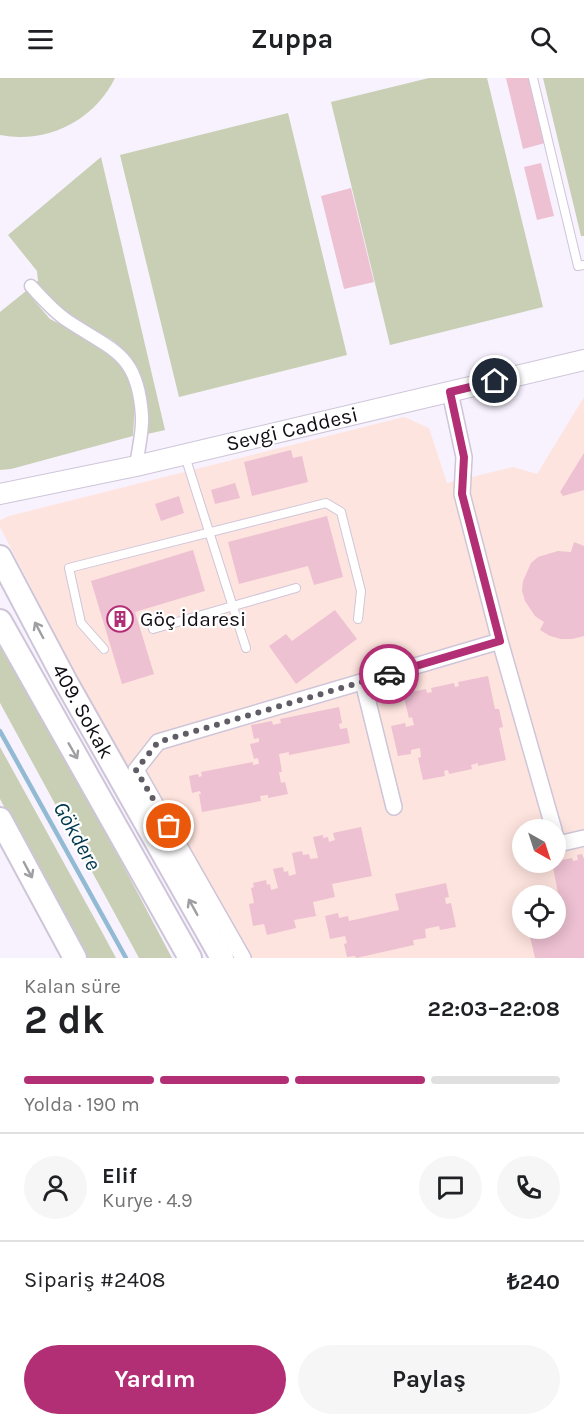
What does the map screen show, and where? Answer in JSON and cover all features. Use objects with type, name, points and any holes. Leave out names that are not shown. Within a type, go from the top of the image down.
[{"type":"main road","name":"409. Sokak","points":[[0,557],[66,682],[222,958]]},
{"type":"main road","name":"409. Sokak","points":[[0,621],[190,958]]},
{"type":"main road","points":[[0,819],[75,958]]},
{"type":"street","points":[[31,286],[50,307],[66,320],[108,345],[124,358],[137,384],[142,418],[136,466]]},
{"type":"street","name":"Sevgi Caddesi","points":[[0,494],[136,466],[584,360]]},
{"type":"street","points":[[450,392],[464,457],[462,494],[500,641],[551,819]]},
{"type":"street","points":[[243,958],[136,770],[158,742],[500,641]]},
{"type":"street","points":[[363,682],[394,807]]},
{"type":"street","points":[[566,842],[584,838]]},
{"type":"lane","points":[[533,78],[578,266],[584,265]]},
{"type":"lane","points":[[184,454],[246,648]]},
{"type":"lane","points":[[104,648],[81,623],[69,568],[326,503],[341,512],[361,591],[358,619]]},
{"type":"lane","points":[[153,629],[296,588]]},
{"type":"shaded area","points":[[584,397],[584,958],[232,958],[112,745],[0,527],[0,520],[404,417],[429,428],[447,483],[513,467],[537,474]]},
{"type":"green space","points":[[0,78],[115,78],[95,106],[82,117],[52,132],[18,137],[0,135]]},
{"type":"green space","points":[[429,78],[487,78],[543,307],[390,345],[331,102]]},
{"type":"green space","points":[[543,78],[584,78],[584,236],[581,236]]},
{"type":"green space","points":[[288,113],[347,355],[179,397],[120,155]]},
{"type":"green space","points":[[101,157],[165,430],[143,435],[146,421],[145,394],[142,380],[130,357],[109,338],[73,319],[55,305],[35,283],[38,281],[37,271],[8,235]]},
{"type":"green space","points":[[26,291],[50,319],[106,347],[127,372],[135,402],[133,436],[0,470],[0,312]]},
{"type":"green space","points":[[0,647],[96,814],[172,958],[139,958],[0,703]]},
{"type":"green space","points":[[0,747],[116,958],[85,958],[0,799]]},
{"type":"building","points":[[506,78],[529,78],[545,143],[523,149]]},
{"type":"building","points":[[541,163],[554,216],[537,220],[524,167]]},
{"type":"building","points":[[351,188],[374,282],[344,289],[321,196]]},
{"type":"building","points":[[291,450],[293,458],[302,456],[308,482],[252,496],[244,462]]},
{"type":"building","points":[[584,453],[584,490],[563,496],[560,492]]},
{"type":"building","points":[[235,483],[240,498],[215,504],[211,490]]},
{"type":"building","points":[[179,496],[184,513],[161,521],[155,504]]},
{"type":"building","points":[[327,516],[343,577],[314,585],[308,566],[239,584],[228,542]]},
{"type":"building","points":[[574,542],[584,546],[584,636],[561,639],[540,630],[544,622],[535,616],[525,601],[522,591],[523,581],[531,563],[538,557],[558,551],[571,552]]},
{"type":"building","name":"Göç İdaresi","points":[[193,550],[205,591],[135,612],[154,674],[122,684],[91,581]]},
{"type":"building","points":[[335,610],[357,639],[296,684],[269,646],[286,634],[292,641]]},
{"type":"building","points":[[488,676],[495,709],[499,709],[503,727],[499,728],[506,760],[478,766],[478,763],[471,765],[472,769],[449,774],[448,770],[444,771],[445,776],[423,780],[418,758],[421,757],[420,748],[411,750],[411,754],[398,756],[391,726],[405,723],[406,727],[414,725],[412,717],[409,718],[403,694],[426,689],[427,693],[432,692],[431,688],[454,683],[455,687],[459,686],[458,682]]},
{"type":"building","points":[[339,707],[342,723],[339,724],[340,729],[347,728],[350,743],[289,755],[289,752],[279,754],[281,783],[285,782],[288,794],[268,798],[268,795],[260,796],[261,801],[202,812],[200,791],[192,793],[189,776],[198,774],[199,777],[202,776],[201,772],[253,762],[253,765],[259,764],[258,758],[254,759],[250,744],[259,742],[259,738],[254,739],[251,725],[272,721],[273,725],[281,723],[280,719]]},
{"type":"building","points":[[361,827],[372,876],[332,884],[335,897],[313,902],[316,916],[294,920],[296,928],[267,935],[264,924],[253,926],[249,904],[254,903],[251,888],[254,887],[253,883],[266,880],[271,890],[278,888],[273,869],[283,867],[284,872],[288,871],[289,876],[296,874],[292,853],[302,851],[303,855],[309,854],[310,859],[318,858],[313,837],[323,835],[323,838],[328,837],[329,842],[335,840],[333,833]]},
{"type":"building","points":[[582,854],[584,859],[584,958],[535,958],[531,939],[566,939],[566,885],[556,885],[554,873],[566,873],[566,859],[578,860],[577,855]]},
{"type":"building","points":[[446,883],[449,897],[445,898],[446,904],[451,903],[456,927],[440,930],[439,926],[425,929],[426,938],[413,940],[414,945],[356,958],[355,956],[347,957],[345,936],[330,939],[325,916],[338,913],[339,918],[348,916],[349,921],[399,910],[395,894]]},
{"type":"waterway","name":"Gökdere","points":[[0,731],[126,958]]},
{"type":"way so far","points":[[169,826],[136,770],[158,742],[389,674]]},
{"type":"place","name":"Göç İdaresi","points":[[120,619]]},
{"type":"route","points":[[389,674],[500,641],[462,494],[464,457],[450,392],[495,381]]}]
